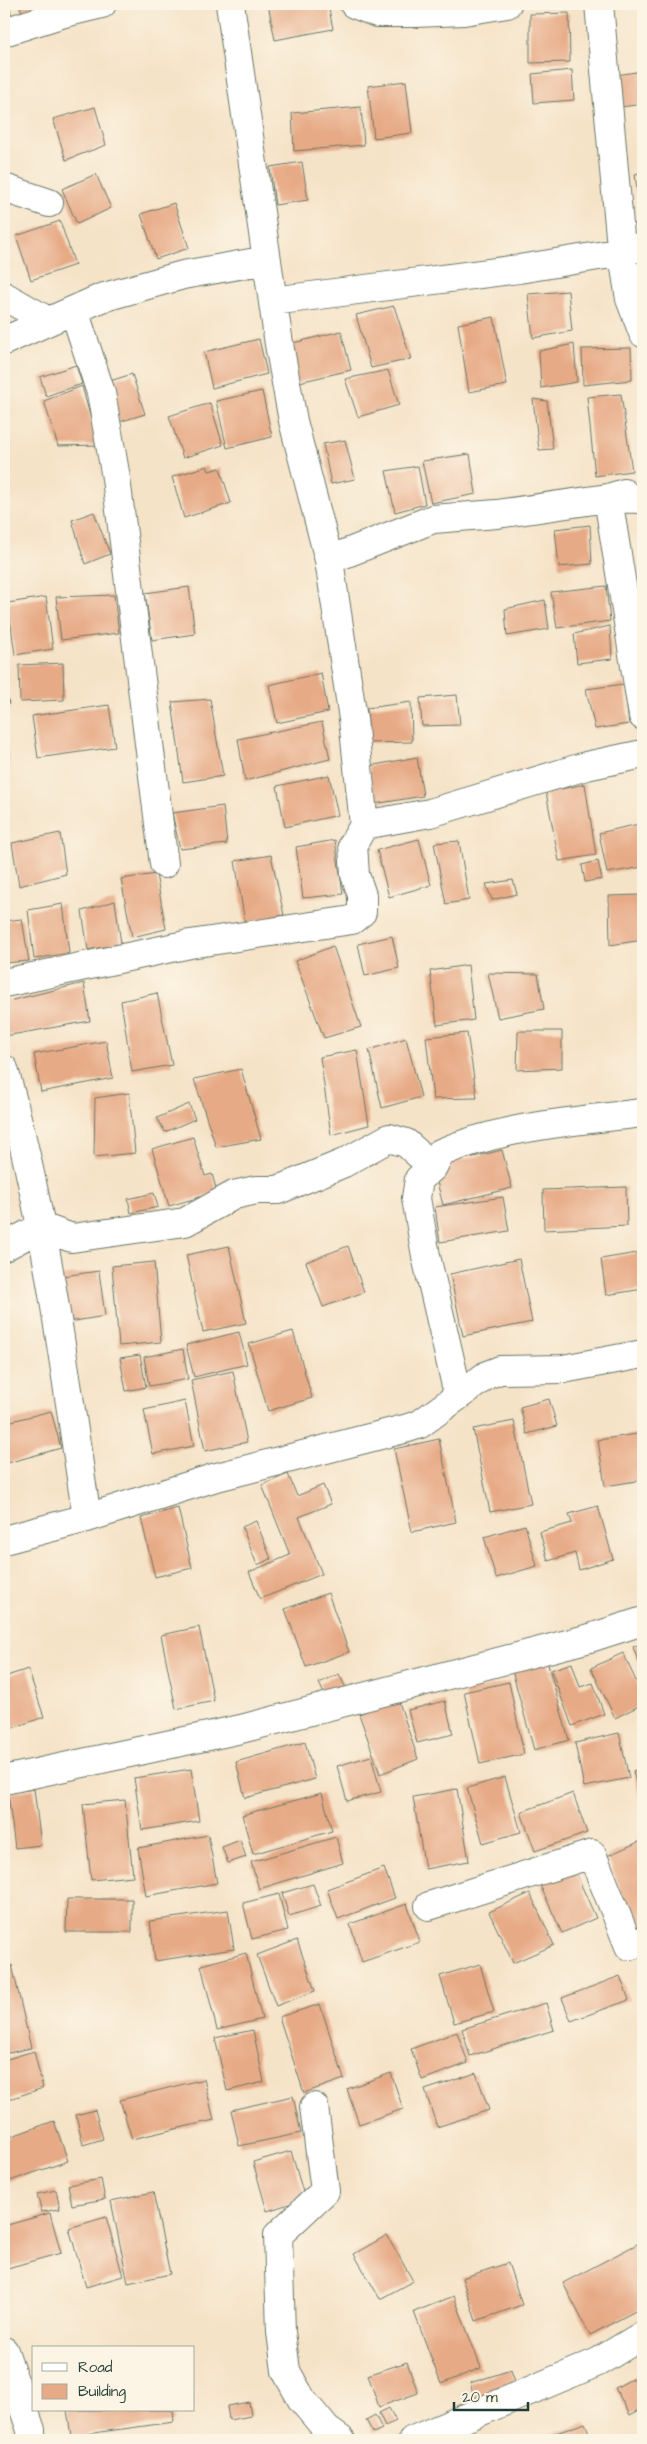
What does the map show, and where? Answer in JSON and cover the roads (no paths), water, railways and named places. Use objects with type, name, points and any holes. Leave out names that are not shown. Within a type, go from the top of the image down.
[{"type":"street","points":[[4,32],[60,14],[102,4]]},
{"type":"street","points":[[4,983],[190,944],[352,920],[362,912],[362,895],[355,875],[353,844],[364,825],[353,719],[329,560],[293,421],[273,300],[230,4]]},
{"type":"street","points":[[354,4],[377,13],[415,13],[464,11],[507,4]]},
{"type":"street","points":[[599,4],[633,249],[630,298],[643,333]]},
{"type":"street","points":[[4,188],[49,203]]},
{"type":"street","points":[[273,300],[519,269],[633,249]]},
{"type":"street","points":[[4,341],[102,298],[183,275],[267,260]]},
{"type":"street","points":[[4,296],[48,321]]},
{"type":"street","points":[[74,310],[101,393],[116,478],[164,864]]},
{"type":"street","points":[[329,560],[433,519],[497,514],[608,498],[643,486]]},
{"type":"street","points":[[608,498],[643,500]]},
{"type":"street","points":[[608,498],[643,716]]},
{"type":"street","points":[[364,825],[430,813],[586,766],[643,754]]},
{"type":"street","points":[[4,1070],[22,1134],[41,1227],[87,1518]]},
{"type":"street","points":[[458,1394],[426,1256],[416,1198],[419,1178],[434,1167],[440,1153],[458,1145],[563,1122],[643,1113]]},
{"type":"street","points":[[4,1247],[41,1227],[72,1238],[185,1222],[234,1195],[256,1190],[278,1190],[344,1163],[389,1138],[406,1143],[434,1167]]},
{"type":"street","points":[[4,1540],[87,1518],[213,1478],[420,1424],[458,1394],[487,1375],[500,1370],[563,1369],[643,1354]]},
{"type":"street","points":[[4,1780],[241,1729],[590,1638],[643,1621]]},
{"type":"street","points":[[429,1906],[592,1854],[629,1946],[643,1941]]},
{"type":"street","points":[[314,2107],[325,2190],[278,2235],[281,2332],[286,2371],[302,2400],[327,2430],[341,2440]]},
{"type":"street","points":[[413,2440],[598,2362],[643,2335]]},
{"type":"street","points":[[4,2351],[31,2430],[31,2440]]}]
